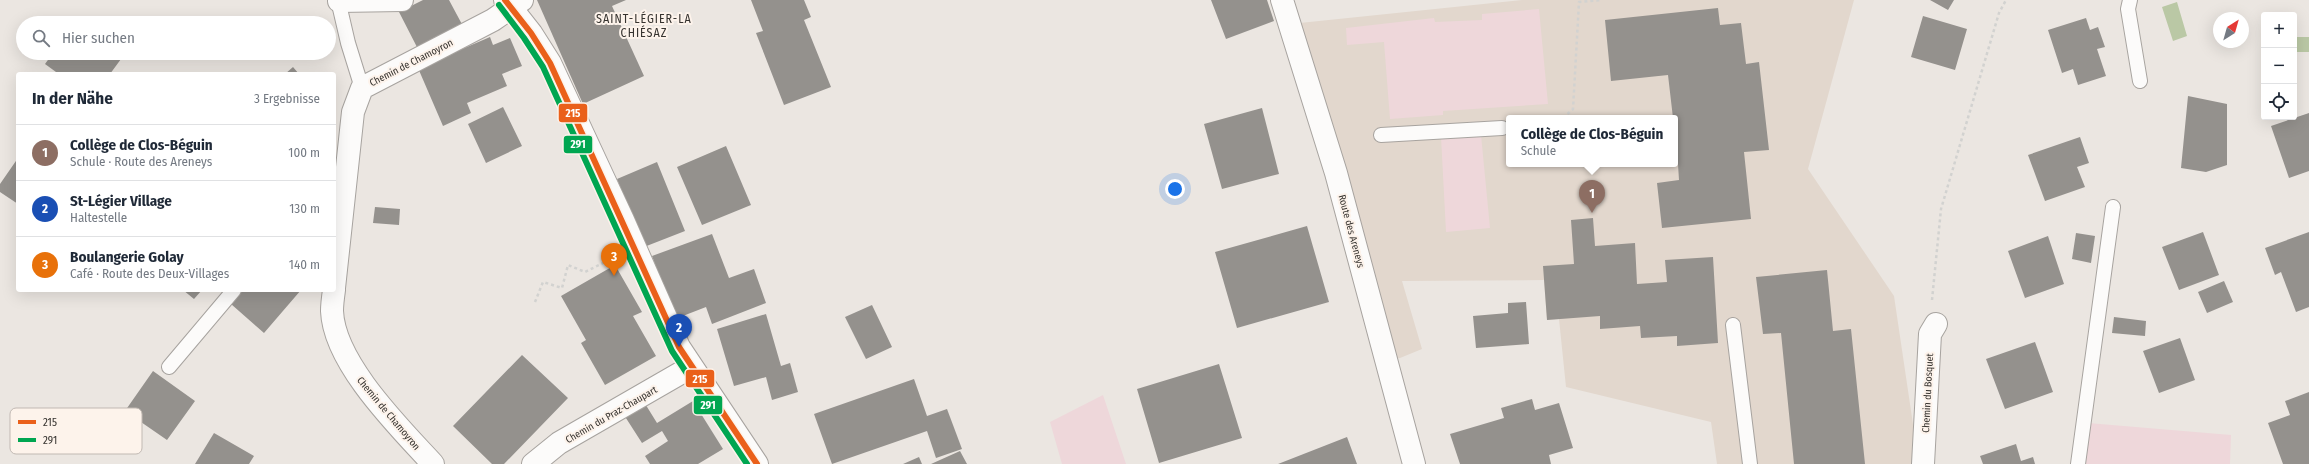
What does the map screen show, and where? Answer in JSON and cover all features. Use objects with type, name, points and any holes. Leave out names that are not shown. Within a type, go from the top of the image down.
[{"type":"street","points":[[339,1],[402,0]]},
{"type":"street","name":"Route des Areneys","points":[[1282,0],[1336,173],[1414,464]]},
{"type":"street","points":[[513,3],[550,63],[623,220],[679,346],[691,367],[757,464]]},
{"type":"street","name":"Chemin de Chamoyron","points":[[336,251],[339,193],[353,112],[362,88],[494,20],[513,3]]},
{"type":"street","name":"Chemin de Chamoyron","points":[[334,292],[332,312],[341,346],[358,378],[433,464]]},
{"type":"street","name":"Chemin du Bosquet","points":[[1923,464],[1930,334],[1936,324]]},
{"type":"street","name":"Chemin du Praz-Chaupart","points":[[533,464],[559,443],[691,367]]},
{"type":"lane","points":[[2130,0],[2128,9],[2140,82]]},
{"type":"lane","points":[[339,1],[348,43],[362,88]]},
{"type":"lane","points":[[1381,135],[1502,128]]},
{"type":"lane","points":[[2078,464],[2113,207]]},
{"type":"lane","points":[[169,367],[232,292]]},
{"type":"lane","points":[[1733,324],[1750,464]]},
{"type":"path","points":[[1567,115],[1573,110],[1579,2],[1602,0]]},
{"type":"path","points":[[1936,324],[1931,309],[1941,209],[1999,13],[2006,0]]},
{"type":"path","points":[[535,302],[544,282],[562,288],[568,265],[585,272],[609,260],[616,250]]},
{"type":"shaded area","points":[[1522,0],[1854,0],[1808,169],[1894,296],[1918,458],[1917,464],[1717,464],[1711,422],[1566,387],[1559,319],[1547,320],[1544,280],[1402,281],[1422,349],[1400,358],[1386,360],[1290,24]]},
{"type":"shaded area","points":[[2177,2],[2187,36],[2173,41],[2162,7]]},
{"type":"shaded area","points":[[1539,9],[1548,104],[1443,111],[1443,115],[1390,119],[1384,42],[1347,45],[1346,28],[1434,18],[1435,22],[1482,20],[1482,14]]},
{"type":"shaded area","points":[[2297,37],[2309,37],[2309,52],[2297,52]]},
{"type":"shaded area","points":[[1481,135],[1490,228],[1446,232],[1441,137]]},
{"type":"shaded area","points":[[1103,395],[1126,464],[1062,464],[1050,422]]},
{"type":"shaded area","points":[[2088,423],[2231,435],[2230,464],[2083,464]]},
{"type":"building","points":[[423,0],[449,0],[464,28],[419,51],[399,12]]},
{"type":"building","points":[[537,0],[626,0],[612,6],[644,76],[583,104]]},
{"type":"building","points":[[751,0],[804,0],[811,17],[804,20],[831,87],[784,105],[756,33],[763,31]]},
{"type":"building","points":[[1211,0],[1267,0],[1274,21],[1226,39]]},
{"type":"building","points":[[1930,0],[1954,0],[1948,10]]},
{"type":"building","points":[[1718,8],[1720,25],[1741,23],[1746,64],[1759,62],[1769,150],[1744,152],[1751,219],[1662,228],[1657,183],[1679,180],[1678,115],[1673,115],[1668,75],[1611,81],[1605,20]]},
{"type":"building","points":[[1923,16],[1967,29],[1955,70],[1911,57]]},
{"type":"building","points":[[2086,18],[2090,30],[2098,27],[2105,47],[2097,49],[2106,76],[2078,85],[2073,69],[2062,73],[2048,30]]},
{"type":"building","points":[[490,37],[493,45],[510,38],[522,66],[502,74],[507,86],[467,103],[471,113],[443,126],[418,68]]},
{"type":"building","points":[[48,60],[120,60],[111,72],[56,72],[45,64]]},
{"type":"building","points":[[293,67],[297,72],[287,72]]},
{"type":"building","points":[[2188,96],[2227,104],[2227,165],[2206,172],[2181,168]]},
{"type":"building","points":[[503,107],[522,146],[486,163],[468,124]]},
{"type":"building","points":[[1262,108],[1279,174],[1222,189],[1204,124]]},
{"type":"building","points":[[2309,113],[2309,171],[2289,178],[2271,126],[2289,120],[2297,120],[2297,117]]},
{"type":"building","points":[[2080,137],[2089,163],[2077,167],[2085,187],[2045,201],[2028,155]]},
{"type":"building","points":[[726,146],[751,205],[702,225],[677,167]]},
{"type":"building","points":[[16,161],[16,203],[0,192],[0,184]]},
{"type":"building","points":[[657,162],[685,231],[644,247],[617,179]]},
{"type":"building","points":[[375,207],[400,209],[399,225],[373,223]]},
{"type":"building","points":[[1593,218],[1595,246],[1635,243],[1637,284],[1667,282],[1665,260],[1713,257],[1718,343],[1677,346],[1677,336],[1641,338],[1640,326],[1600,329],[1600,316],[1547,320],[1543,266],[1574,264],[1571,220]]},
{"type":"building","points":[[1307,226],[1329,302],[1237,328],[1215,252]]},
{"type":"building","points":[[2203,232],[2219,275],[2179,290],[2162,247]]},
{"type":"building","points":[[2309,232],[2309,307],[2296,312],[2281,272],[2275,275],[2265,248]]},
{"type":"building","points":[[2076,233],[2095,236],[2091,263],[2072,259]]},
{"type":"building","points":[[712,234],[729,278],[754,269],[766,303],[712,324],[706,307],[675,319],[652,256]]},
{"type":"building","points":[[2048,236],[2064,284],[2025,298],[2008,251]]},
{"type":"building","points":[[615,265],[642,312],[633,316],[656,356],[605,385],[581,343],[586,340],[561,296]]},
{"type":"building","points":[[1827,270],[1833,331],[1851,329],[1865,464],[1794,464],[1781,333],[1763,334],[1756,277]]},
{"type":"building","points":[[2224,281],[2233,302],[2207,313],[2198,292]]},
{"type":"building","points":[[185,292],[200,292],[194,299]]},
{"type":"building","points":[[241,292],[299,292],[264,333],[231,304]]},
{"type":"building","points":[[1526,302],[1529,344],[1476,348],[1473,316],[1508,313],[1508,303]]},
{"type":"building","points":[[872,305],[892,347],[866,359],[845,317]]},
{"type":"building","points":[[766,314],[781,366],[790,363],[798,392],[772,400],[766,377],[734,386],[717,329]]},
{"type":"building","points":[[2114,317],[2146,321],[2145,336],[2112,333]]},
{"type":"building","points":[[2180,338],[2195,380],[2159,393],[2143,351]]},
{"type":"building","points":[[2035,342],[2053,392],[2005,409],[1986,359]]},
{"type":"building","points":[[522,355],[568,398],[504,464],[492,464],[453,426]]},
{"type":"building","points":[[1219,364],[1242,438],[1159,463],[1137,389]]},
{"type":"building","points":[[153,371],[195,401],[167,440],[142,423],[142,408],[127,408]]},
{"type":"building","points":[[914,379],[927,416],[947,409],[962,449],[936,458],[927,431],[832,464],[814,414]]},
{"type":"building","points":[[2309,392],[2309,464],[2283,464],[2268,423],[2290,415],[2285,401]]},
{"type":"building","points":[[1532,399],[1535,410],[1559,403],[1573,448],[1549,455],[1551,464],[1460,464],[1450,434],[1504,418],[1501,408]]},
{"type":"building","points":[[693,401],[723,449],[698,464],[650,464],[645,456],[668,441],[662,431],[642,443],[624,415],[644,402],[657,423]]},
{"type":"building","points":[[214,433],[254,456],[249,464],[195,464]]},
{"type":"building","points":[[1347,437],[1357,464],[1278,464]]},
{"type":"building","points":[[2016,444],[2021,461],[2033,457],[2035,464],[1983,464],[1980,456]]},
{"type":"building","points":[[960,451],[967,464],[931,464]]},
{"type":"building","points":[[919,457],[922,464],[903,464]]},
{"type":"transit line","name":"215","points":[[505,0],[531,33],[550,63],[679,347],[757,464]]},
{"type":"transit line","name":"291","points":[[499,5],[524,38],[543,67],[672,351],[747,464]]},
{"type":"place","name":"Collège de Clos-Béguin","points":[[1592,213]]},
{"type":"place","name":"Boulangerie Golay","points":[[614,276]]},
{"type":"place","name":"St-Légier Village","points":[[679,347]]},
{"type":"district","name":"SAINT-LÉGIER-LA CHIÉSAZ","points":[[644,26]]}]
